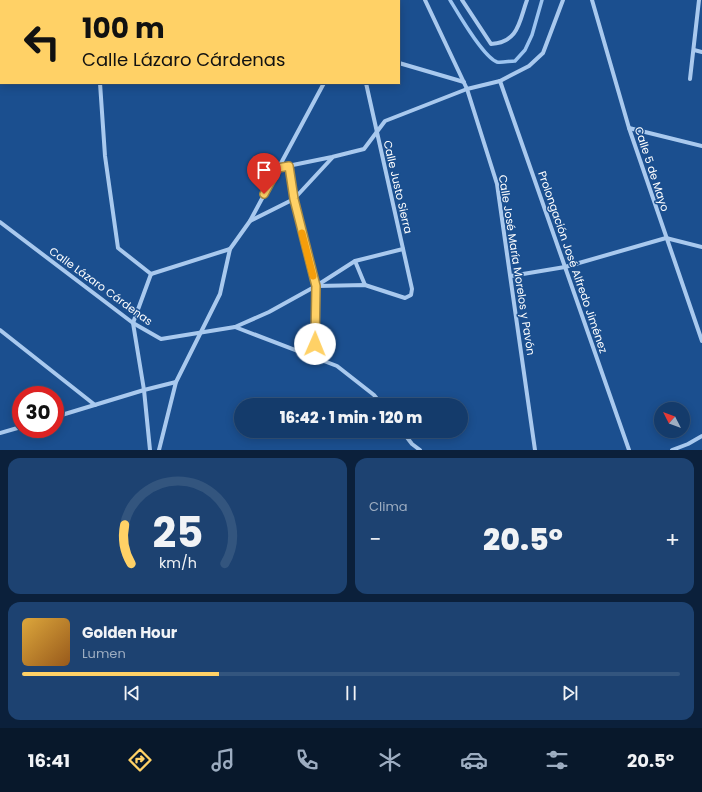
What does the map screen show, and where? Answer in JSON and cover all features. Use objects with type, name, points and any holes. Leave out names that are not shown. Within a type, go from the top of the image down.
[{"type":"street","name":"Calle José María Morelos y Pavón","points":[[425,0],[467,89],[497,184],[536,450]]},
{"type":"street","points":[[462,0],[491,44],[502,43],[515,34],[527,0]]},
{"type":"street","points":[[278,168],[364,149],[385,121],[467,89],[500,81],[529,66],[543,53],[563,0]]},
{"type":"street","name":"Calle 5 de Mayo","points":[[592,0],[629,128],[702,341]]},
{"type":"street","points":[[690,79],[699,0]]},
{"type":"street","points":[[694,50],[702,52]]},
{"type":"street","points":[[400,63],[464,82]]},
{"type":"street","name":"Prolongación José Alfredo Jiménez","points":[[500,81],[629,450]]},
{"type":"street","points":[[100,84],[105,156],[118,248],[151,274]]},
{"type":"street","points":[[159,450],[176,382],[220,294],[230,249],[250,221],[323,84]]},
{"type":"street","name":"Calle Justo Sierra","points":[[365,285],[405,298],[411,295],[412,289],[366,84]]},
{"type":"street","points":[[629,128],[702,146]]},
{"type":"street","points":[[250,221],[294,199],[332,157]]},
{"type":"street","points":[[289,166],[294,199],[316,286],[315,358]]},
{"type":"street","name":"Calle Lázaro Cárdenas","points":[[0,222],[133,323],[161,338],[235,327],[269,312],[316,286],[355,261],[403,249]]},
{"type":"street","points":[[511,276],[565,266],[666,238],[702,247]]},
{"type":"street","points":[[151,274],[230,249]]},
{"type":"street","points":[[316,286],[365,285],[355,261]]},
{"type":"street","points":[[150,450],[144,390],[133,323],[151,274]]},
{"type":"street","points":[[235,327],[337,366],[376,398]]},
{"type":"street","points":[[0,330],[95,405]]},
{"type":"street","points":[[64,414],[176,382]]},
{"type":"street","points":[[0,433],[12,430]]},
{"type":"street","points":[[672,450],[688,444],[702,436]]},
{"type":"street","points":[[407,438],[420,450]]},
{"type":"street","points":[[412,444],[412,450]]},
{"type":"street","points":[[688,444],[690,450]]},
{"type":"waterway","points":[[450,0],[478,44],[491,58],[497,62],[515,61],[525,50],[532,35],[542,0]]},
{"type":"slow traffic","points":[[302,233],[313,276]]},
{"type":"route","points":[[264,194],[278,168],[289,166],[294,199],[316,286],[315,344]]}]
